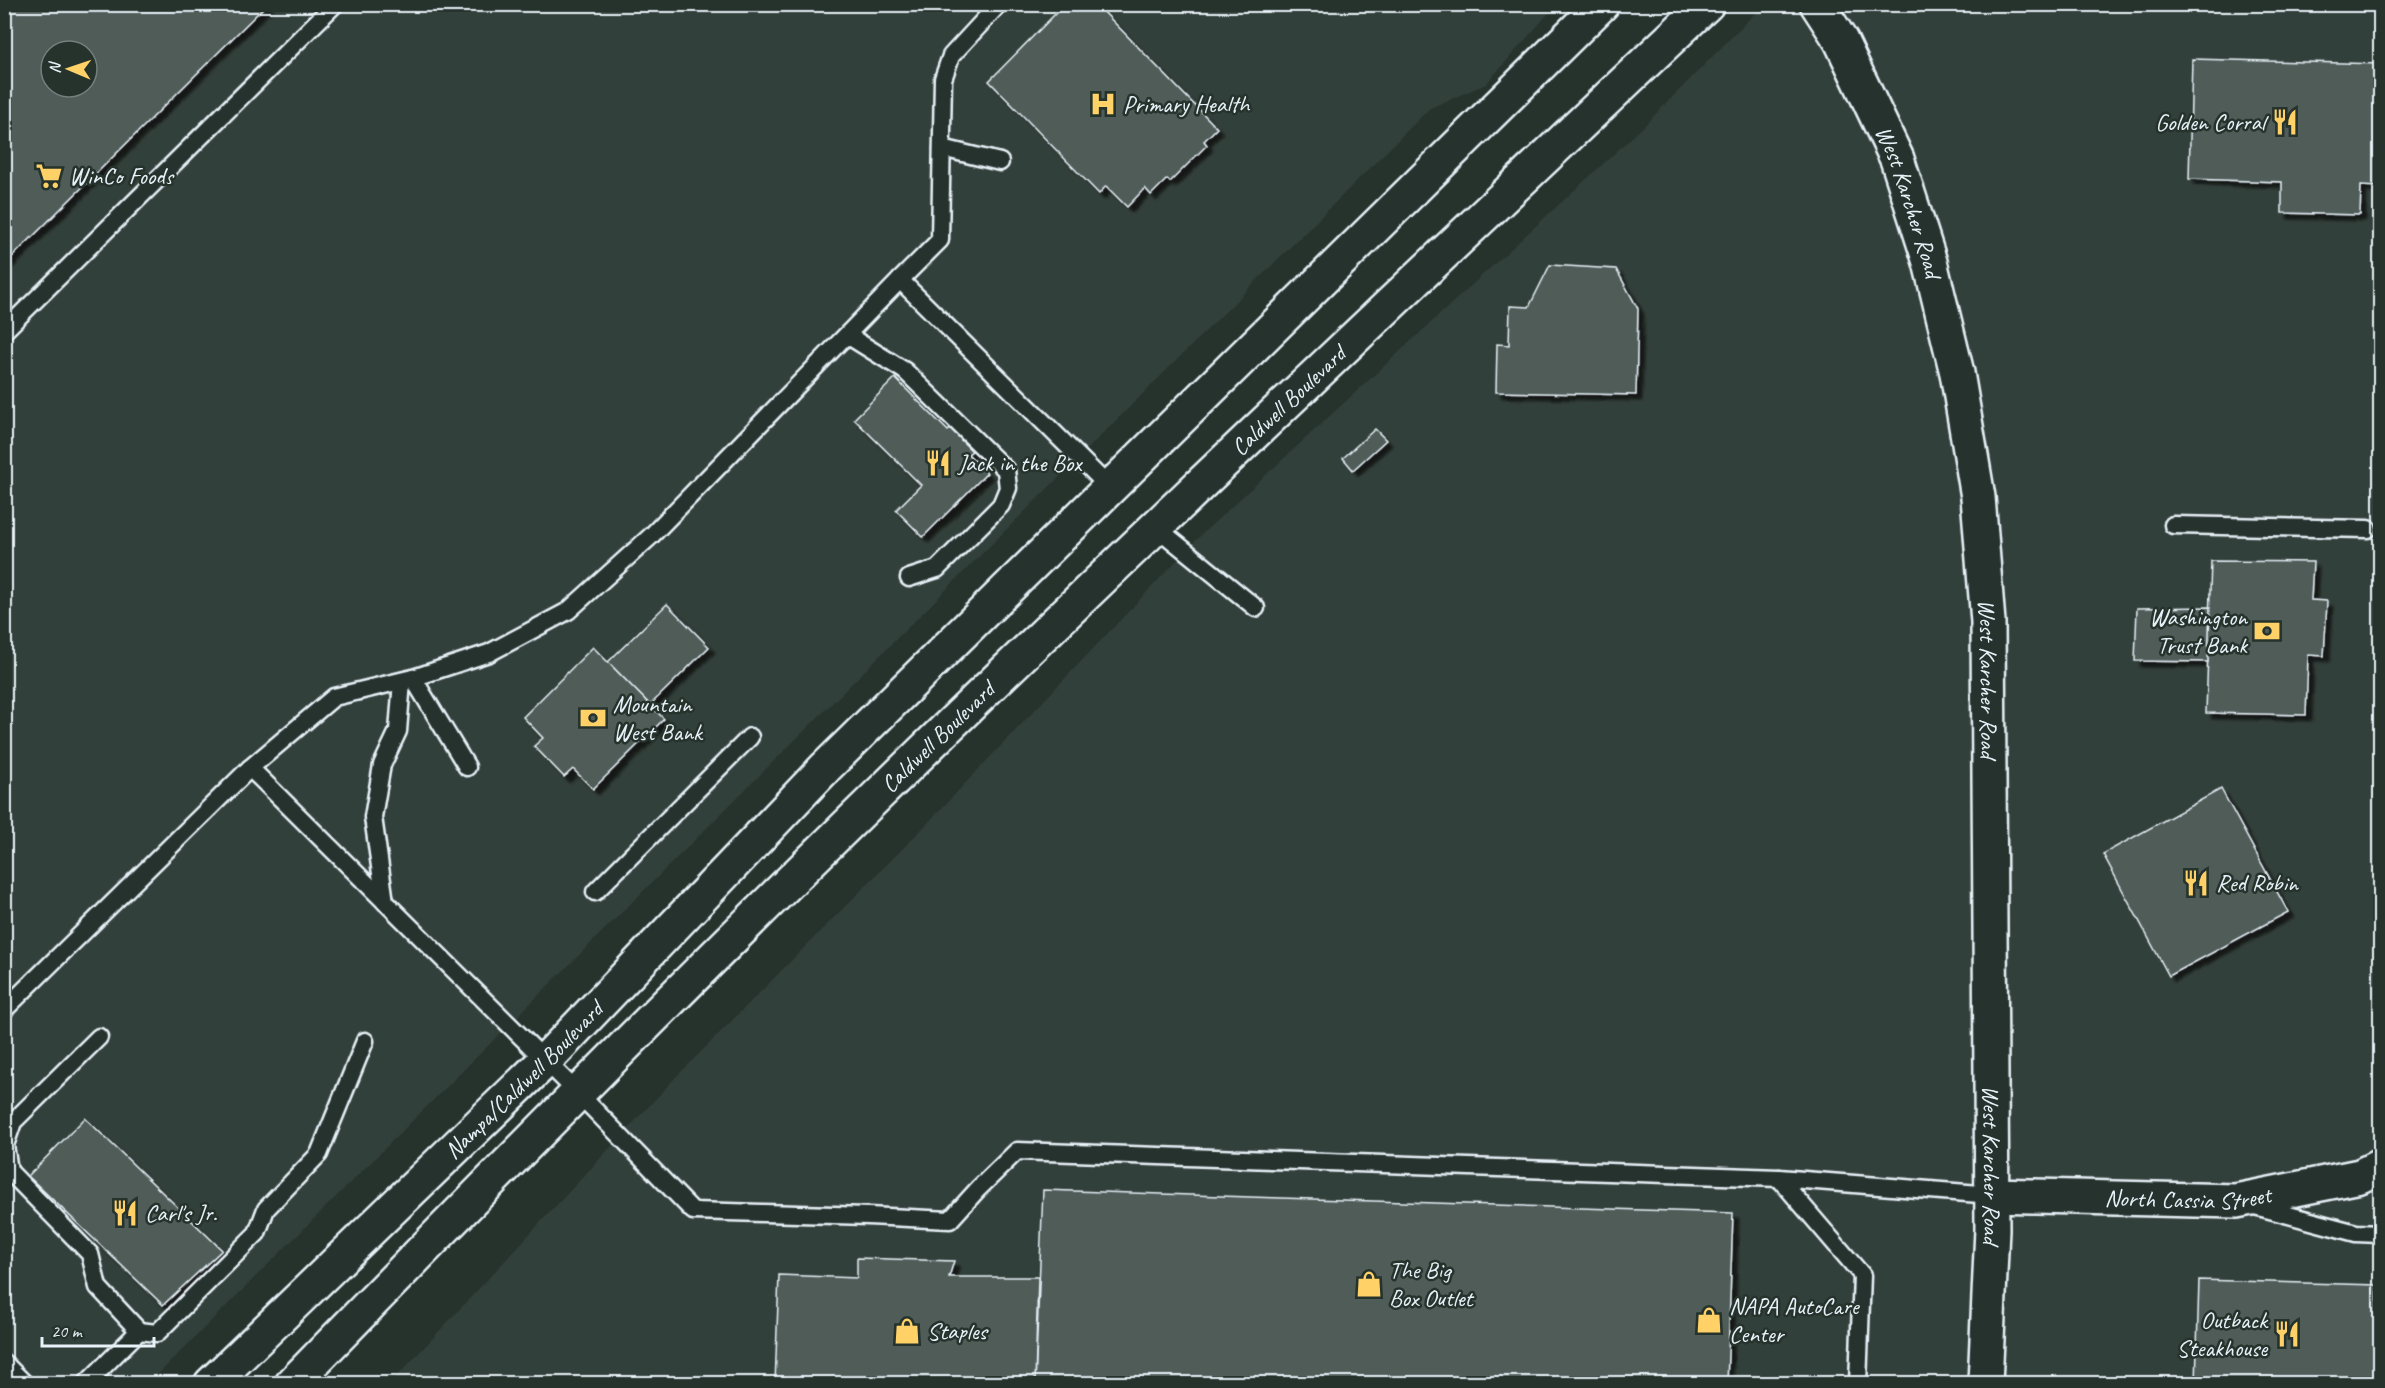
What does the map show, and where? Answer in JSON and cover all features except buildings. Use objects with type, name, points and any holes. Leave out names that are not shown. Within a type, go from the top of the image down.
[{"type":"main road","points":[[1110,488],[1602,4]]},
{"type":"main road","name":"Caldwell Boulevard","points":[[873,800],[1156,527],[1707,4]]},
{"type":"main road","name":"West Karcher Road","points":[[1817,4],[1841,41],[1897,159],[1930,262],[1957,373],[1978,497],[1988,622],[1992,1229],[1985,1383]]},
{"type":"main road","name":"Nampa/Caldwell Boulevard","points":[[211,1383],[545,1061],[826,767],[1110,488]]},
{"type":"main road","name":"Nampa/Caldwell Boulevard","points":[[292,1383],[577,1092],[873,800]]},
{"type":"main road","name":"North Cassia Street","points":[[1992,1195],[2235,1201],[2360,1176],[2380,1166]]},
{"type":"lane","points":[[4,331],[335,4]]},
{"type":"lane","points":[[4,1010],[250,768],[334,698],[407,680],[489,653],[568,611],[651,536],[940,240],[943,79],[951,56],[999,4]]},
{"type":"lane","points":[[942,148],[1000,162]]},
{"type":"lane","points":[[900,280],[1110,488]]},
{"type":"lane","points":[[847,336],[905,371],[1006,470],[1008,488],[1001,505],[937,569],[909,578]]},
{"type":"lane","points":[[2173,525],[2368,529]]},
{"type":"lane","points":[[1156,527],[1256,608]]},
{"type":"lane","points":[[407,680],[467,767]]},
{"type":"lane","points":[[385,902],[373,817],[382,765],[398,731],[407,680]]},
{"type":"lane","points":[[595,892],[750,737]]},
{"type":"lane","points":[[250,768],[577,1092],[693,1211],[950,1220],[1017,1151],[1779,1178],[1992,1195]]},
{"type":"lane","points":[[99,1037],[13,1122],[6,1145],[9,1171],[90,1254],[98,1287],[139,1331],[157,1333],[257,1233],[266,1209],[319,1154],[365,1041]]},
{"type":"lane","points":[[1779,1178],[1862,1275],[1858,1383]]},
{"type":"lane","points":[[2235,1201],[2356,1233],[2380,1234]]},
{"type":"lane","points":[[86,1383],[139,1331]]},
{"type":"lane","points":[[4,1363],[25,1383]]},
{"type":"shaded area","points":[[5,5],[1556,5],[1486,84],[1430,108],[149,1383],[5,1384]]},
{"type":"shaded area","points":[[1763,5],[2380,5],[2380,1383],[390,1384],[676,1077],[921,830],[1203,533],[1644,126]]},
{"type":"place","name":"Primary Health","points":[[1103,104]]},
{"type":"place","name":"Golden Corral","points":[[2285,122]]},
{"type":"place","name":"WinCo Foods","points":[[49,176]]},
{"type":"place","name":"Jack in the Box","points":[[938,463]]},
{"type":"place","name":"Washington Trust Bank","points":[[2267,631]]},
{"type":"place","name":"Mountain West Bank","points":[[593,718]]},
{"type":"place","name":"Red Robin","points":[[2196,883]]},
{"type":"place","name":"Carl's Jr.","points":[[125,1213]]},
{"type":"place","name":"The Big Box Outlet","points":[[1369,1284]]},
{"type":"place","name":"NAPA AutoCare Center","points":[[1709,1320]]},
{"type":"place","name":"Staples","points":[[907,1331]]},
{"type":"place","name":"Outback Steakhouse","points":[[2287,1334]]}]
